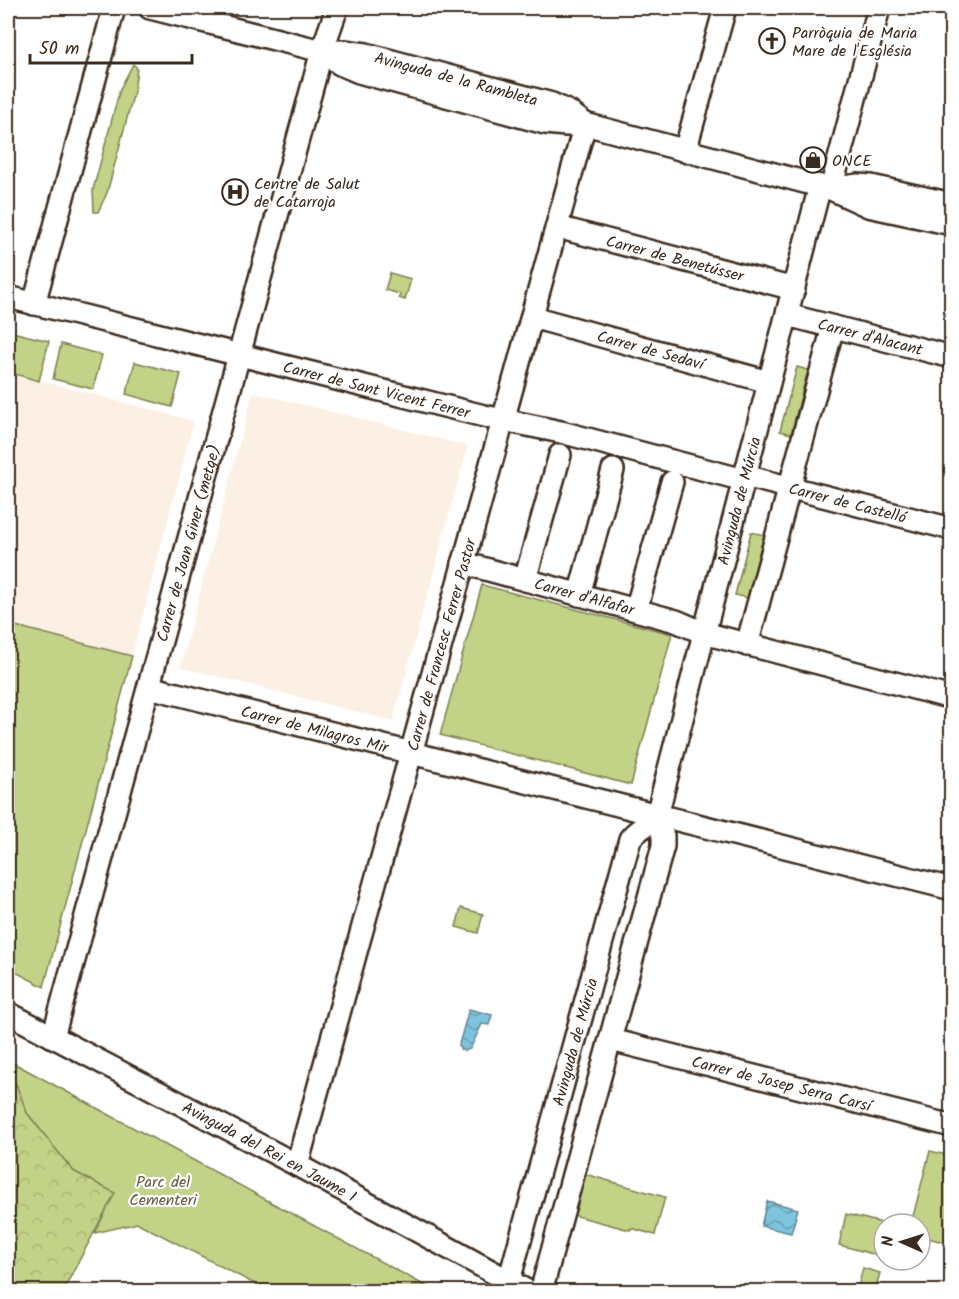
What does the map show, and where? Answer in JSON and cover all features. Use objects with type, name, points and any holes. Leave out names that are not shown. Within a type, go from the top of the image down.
[{"type":"street","points":[[34,304],[114,8]]},
{"type":"street","name":"Avinguda de la Rambleta","points":[[150,8],[322,51],[366,54],[541,101],[569,112],[585,124],[825,188],[868,206],[951,224]]},
{"type":"street","name":"Carrer de Joan Giner (metge)","points":[[52,1037],[322,51],[338,8]]},
{"type":"street","points":[[685,151],[725,8]]},
{"type":"street","name":"Avinguda de Múrcia","points":[[509,1281],[630,839],[639,828],[657,815],[794,289],[879,8]]},
{"type":"street","name":"Carrer de Francesc Ferrer Pastor","points":[[297,1165],[585,124]]},
{"type":"street","name":"Avinguda de la Rambleta","points":[[825,188],[871,186],[951,204]]},
{"type":"street","name":"Carrer de Benetússer","points":[[556,227],[794,289]]},
{"type":"street","name":"Carrer de Sant Vicent Ferrer","points":[[8,297],[745,478]]},
{"type":"street","name":"Carrer d'Alacant","points":[[787,315],[951,357]]},
{"type":"street","name":"Carrer de Sedaví","points":[[532,317],[769,382]]},
{"type":"street","points":[[747,645],[833,327]]},
{"type":"street","points":[[525,580],[560,455]]},
{"type":"street","points":[[579,595],[613,470]]},
{"type":"street","name":"Carrer de Castelló","points":[[745,478],[951,529]]},
{"type":"street","points":[[636,610],[672,482]]},
{"type":"street","name":"Carrer d'Alfafar","points":[[463,563],[676,621],[704,633],[747,645],[951,698]]},
{"type":"street","name":"Carrer de Milagros Mir","points":[[149,687],[951,890]]},
{"type":"street","name":"Avinguda de Múrcia","points":[[541,1292],[663,846],[663,836],[657,815]]},
{"type":"street","name":"Avinguda del Rei en Jaume I","points":[[8,1013],[297,1165],[529,1292]]},
{"type":"street","name":"Carrer de Josep Serra Carsí","points":[[611,1040],[951,1126]]},
{"type":"shaded area","points":[[8,372],[194,421],[132,656],[8,624]]},
{"type":"shaded area","points":[[253,392],[468,446],[393,721],[180,667]]},
{"type":"green space","points":[[133,64],[137,68],[134,92],[107,193],[98,212],[94,212],[93,190],[120,89]]},
{"type":"green space","points":[[390,273],[411,279],[405,300],[399,298],[400,294],[385,290]]},
{"type":"green space","points":[[8,331],[49,341],[39,381],[8,372]]},
{"type":"green space","points":[[61,344],[102,355],[93,389],[53,379]]},
{"type":"green space","points":[[135,362],[181,374],[172,407],[126,394]]},
{"type":"green space","points":[[797,367],[808,370],[791,434],[780,431]]},
{"type":"green space","points":[[751,532],[764,535],[748,598],[735,595]]},
{"type":"green space","points":[[482,585],[672,634],[631,785],[440,735]]},
{"type":"green space","points":[[8,624],[132,656],[44,987],[8,968]]},
{"type":"green space","points":[[461,908],[483,914],[478,933],[456,927]]},
{"type":"green space","name":"Parc del Cementeri","points":[[8,1060],[435,1291],[268,1291],[138,1223],[95,1233],[114,1193],[73,1171],[27,1113],[16,1085],[8,1090]]},
{"type":"green space","points":[[16,1084],[27,1113],[73,1171],[115,1193],[63,1291],[8,1291],[8,1090]]},
{"type":"green space","points":[[930,1151],[951,1156],[951,1244],[932,1239],[932,1212],[914,1212]]},
{"type":"green space","points":[[585,1174],[665,1197],[655,1235],[573,1215]]},
{"type":"green space","points":[[846,1214],[872,1220],[872,1254],[839,1245]]},
{"type":"green space","points":[[863,1268],[880,1273],[875,1291],[857,1291]]},
{"type":"water","points":[[469,1009],[492,1015],[489,1025],[482,1024],[470,1049],[464,1051],[460,1049],[459,1044]]},
{"type":"water","points":[[767,1201],[798,1209],[791,1233],[761,1226]]},
{"type":"place","name":"Parròquia de Maria Mare de l'Església","points":[[772,41]]},
{"type":"place","name":"ONCE","points":[[813,160]]},
{"type":"place","name":"Centre de Salut de Catarroja","points":[[235,192]]}]
